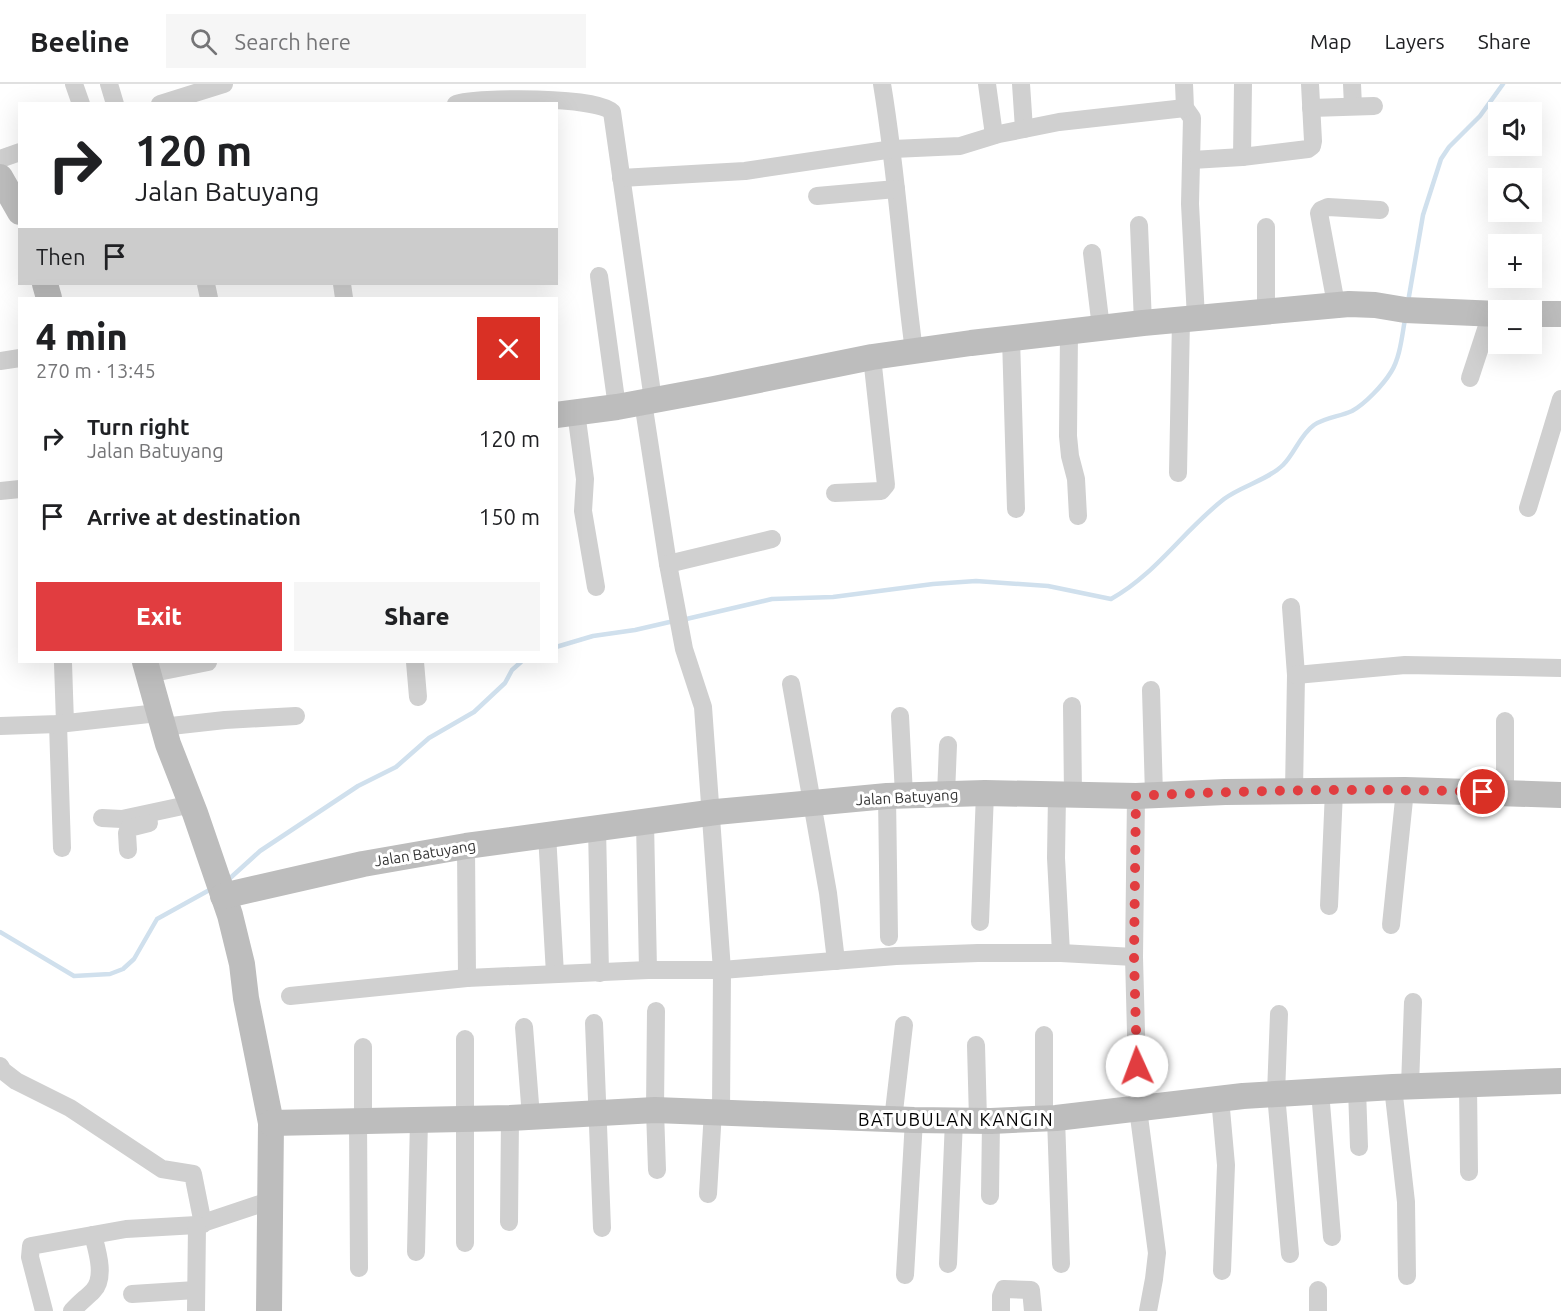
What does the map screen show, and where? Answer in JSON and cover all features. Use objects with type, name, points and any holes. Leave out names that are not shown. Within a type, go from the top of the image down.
[{"type":"street","points":[[75,84],[80,102]]},
{"type":"street","points":[[109,84],[114,102]]},
{"type":"street","points":[[166,102],[224,84]]},
{"type":"street","points":[[882,84],[893,150],[905,288],[914,351]]},
{"type":"street","points":[[987,84],[994,135]]},
{"type":"street","points":[[1021,84],[1024,129]]},
{"type":"street","points":[[1178,473],[1189,319],[1192,160],[1192,118],[1185,108],[1184,84]]},
{"type":"street","points":[[1242,158],[1243,84]]},
{"type":"street","points":[[1192,160],[1242,158],[1308,149],[1312,146],[1313,141],[1310,84]]},
{"type":"street","points":[[1352,84],[1353,106]]},
{"type":"street","points":[[497,102],[552,102]]},
{"type":"street","points":[[558,102],[603,105],[614,116],[668,564],[688,665],[703,707],[722,970],[717,1112],[708,1194]]},
{"type":"street","points":[[1311,108],[1374,106]]},
{"type":"street","points":[[621,178],[746,171],[893,150],[960,146],[994,135],[1059,122],[1185,108]]},
{"type":"street","points":[[0,159],[18,153]]},
{"type":"street","points":[[0,177],[18,208]]},
{"type":"street","points":[[817,196],[896,189]]},
{"type":"street","points":[[1336,304],[1319,213],[1328,207],[1380,210]]},
{"type":"street","points":[[1139,225],[1143,323]]},
{"type":"street","points":[[1266,227],[1266,313]]},
{"type":"street","points":[[1092,253],[1101,328]]},
{"type":"street","points":[[600,276],[617,407]]},
{"type":"street","points":[[596,587],[583,511],[585,479],[566,413],[617,407],[872,357],[1143,323],[1266,313],[1336,304],[1488,314]]},
{"type":"street","points":[[1542,314],[1561,314]]},
{"type":"street","points":[[1070,332],[1068,436],[1076,479],[1078,516]]},
{"type":"street","points":[[1470,378],[1488,332]]},
{"type":"street","points":[[1011,338],[1016,509]]},
{"type":"street","points":[[835,493],[881,490],[886,485],[872,357]]},
{"type":"street","points":[[0,361],[18,358]]},
{"type":"street","points":[[1528,508],[1561,399]]},
{"type":"street","points":[[0,491],[18,489]]},
{"type":"street","points":[[668,564],[772,539]]},
{"type":"street","points":[[1291,607],[1296,675],[1294,791]]},
{"type":"street","points":[[62,848],[63,663]]},
{"type":"street","points":[[198,663],[146,668],[160,720],[222,894],[242,964],[246,998],[271,1123],[269,1311]]},
{"type":"street","points":[[415,663],[418,697]]},
{"type":"street","points":[[1296,675],[1405,665],[1561,668]]},
{"type":"street","points":[[791,684],[828,893],[836,961]]},
{"type":"street","points":[[1148,1311],[1157,1253],[1138,1109],[1134,957],[1151,690]]},
{"type":"street","points":[[1061,953],[1056,858],[1065,795],[1072,706]]},
{"type":"street","points":[[0,726],[296,716]]},
{"type":"street","points":[[889,936],[900,716]]},
{"type":"street","points":[[1505,721],[1505,793]]},
{"type":"street","points":[[946,794],[948,745]]},
{"type":"street","points":[[1391,925],[1405,790]]},
{"type":"street","name":"Jalan Batuyang","points":[[222,894],[363,864],[547,834],[710,813],[895,796],[985,793],[1145,796],[1225,792],[1405,790],[1561,795]]},
{"type":"street","points":[[1329,906],[1334,791]]},
{"type":"street","points":[[980,922],[985,793]]},
{"type":"street","points":[[102,818],[122,819],[193,808]]},
{"type":"street","points":[[128,850],[129,828],[193,808]]},
{"type":"street","points":[[645,822],[648,970]]},
{"type":"street","points":[[597,828],[600,973]]},
{"type":"street","points":[[547,834],[555,974]]},
{"type":"street","points":[[466,846],[467,978]]},
{"type":"street","points":[[290,996],[467,978],[648,970],[722,970],[896,956],[1061,953],[1134,957]]},
{"type":"street","points":[[1407,1276],[1402,1087],[1413,1002]]},
{"type":"street","points":[[656,1011],[657,1170]]},
{"type":"street","points":[[1279,1014],[1276,1094],[1290,1254]]},
{"type":"street","points":[[594,1023],[602,1228]]},
{"type":"street","points":[[904,1025],[905,1275]]},
{"type":"street","points":[[509,1222],[520,1118],[524,1027]]},
{"type":"street","points":[[1044,1035],[1061,1264]]},
{"type":"street","points":[[465,1039],[465,1244]]},
{"type":"street","points":[[948,1264],[974,1120],[976,1045]]},
{"type":"street","points":[[360,1268],[360,1120],[363,1047]]},
{"type":"street","points":[[6,1073],[70,1108],[162,1169],[193,1174],[200,1225],[196,1311]]},
{"type":"street","points":[[271,1123],[520,1118],[655,1110],[903,1120],[1050,1118],[1220,1098],[1358,1089],[1561,1081]]},
{"type":"street","points":[[1468,1084],[1468,1172]]},
{"type":"street","points":[[1358,1089],[1359,1147]]},
{"type":"street","points":[[1320,1091],[1332,1237]]},
{"type":"street","points":[[1220,1098],[1226,1165],[1222,1271]]},
{"type":"street","points":[[416,1252],[419,1120]]},
{"type":"street","points":[[974,1120],[990,1196]]},
{"type":"street","points":[[44,1311],[30,1257],[31,1246],[126,1229],[200,1225],[269,1201]]},
{"type":"street","points":[[72,1311],[95,1290],[99,1278],[99,1255],[93,1235]]},
{"type":"street","points":[[1001,1311],[1001,1292],[1004,1289],[1013,1289],[1031,1290],[1033,1311]]},
{"type":"street","points":[[132,1294],[196,1290]]},
{"type":"street","points":[[1318,1290],[1318,1311]]},
{"type":"waterway","points":[[1408,302],[1423,215],[1441,159],[1449,147],[1480,116],[1503,84]]},
{"type":"waterway","points":[[682,620],[772,599],[833,597],[976,581],[1048,586],[1111,599],[1156,565],[1209,511],[1224,499],[1270,475],[1283,465],[1314,425],[1352,411],[1368,399],[1383,383],[1397,360],[1405,319]]},
{"type":"waterway","points":[[558,646],[593,636],[674,621]]},
{"type":"waterway","points":[[228,880],[260,851],[358,786],[396,767],[429,738],[474,712],[505,683],[512,670],[520,663]]},
{"type":"waterway","points":[[0,932],[74,976],[110,974],[123,969],[134,959],[157,919],[213,888]]},
{"type":"district","name":"BATUBULAN KANGIN","points":[[956,1119]]},
{"type":"route","points":[[1137,1066],[1134,957],[1136,796],[1225,792],[1405,790],[1483,792]]}]
